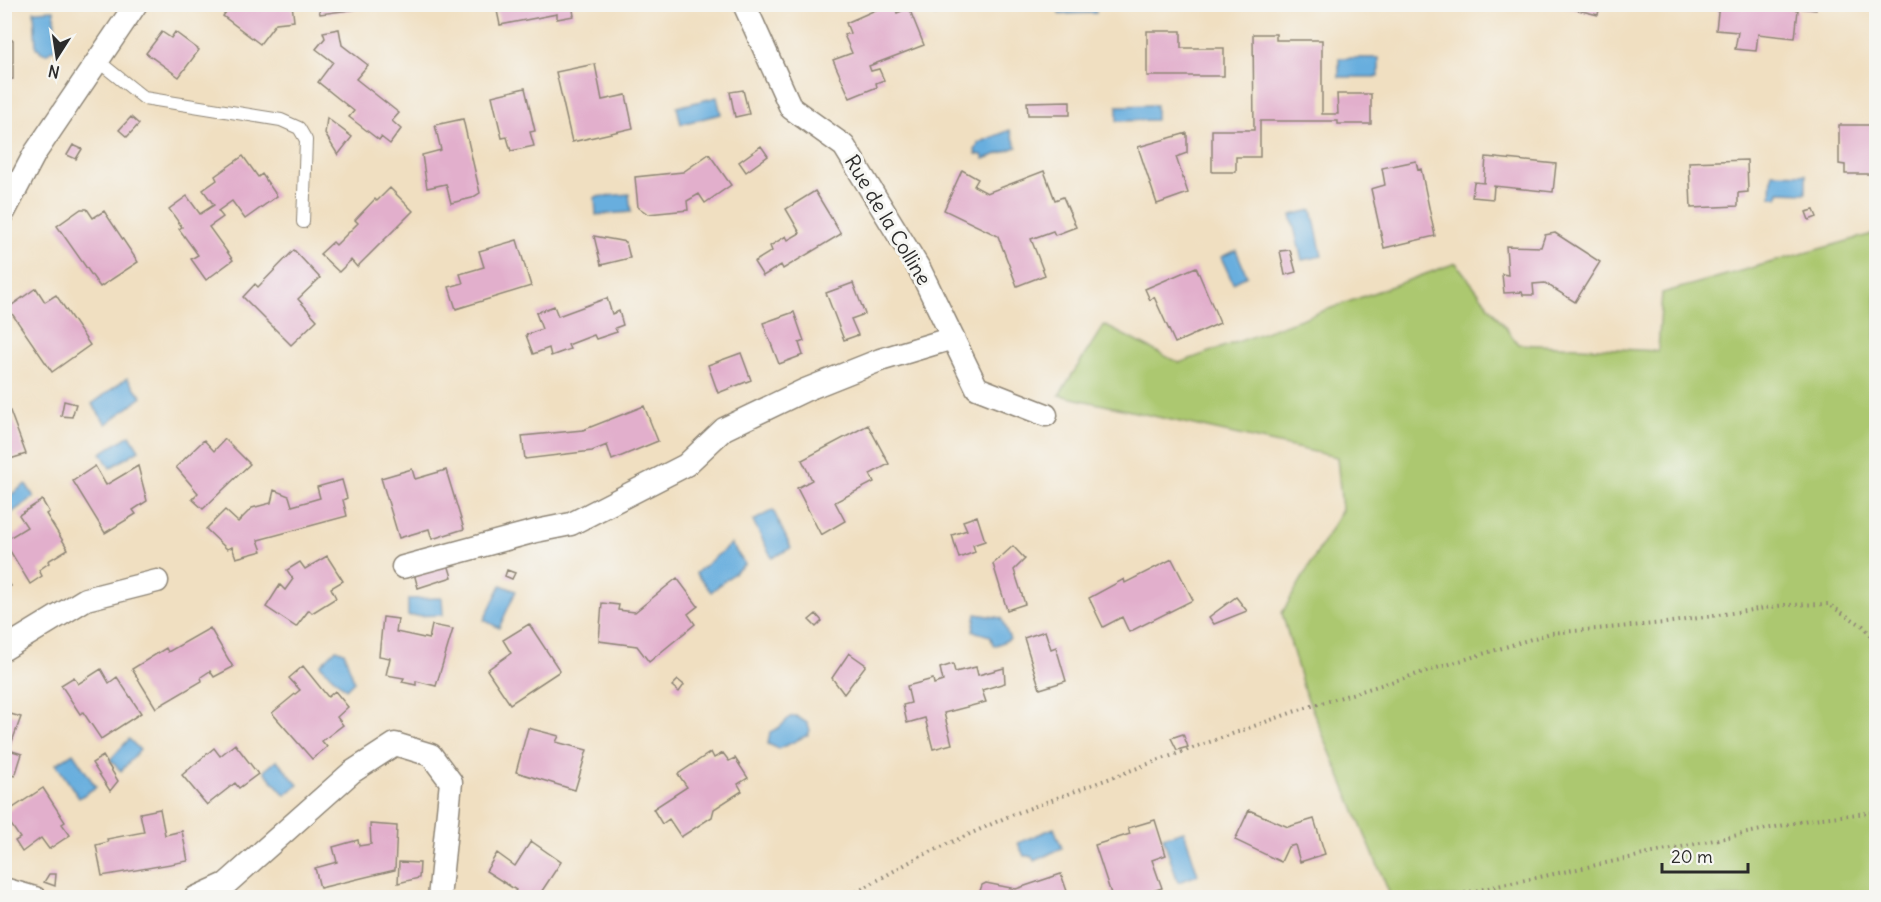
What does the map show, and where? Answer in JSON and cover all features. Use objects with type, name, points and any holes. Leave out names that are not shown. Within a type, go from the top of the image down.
[{"type":"street","points":[[4,212],[35,153],[136,4]]},
{"type":"street","name":"Rue de la Colline","points":[[744,4],[791,108],[844,146],[920,270],[977,388],[1046,415]]},
{"type":"street","points":[[403,567],[536,531],[571,524],[686,465],[724,429],[805,390],[880,360],[953,338]]},
{"type":"street","points":[[4,649],[86,599],[157,581]]},
{"type":"street","points":[[195,897],[226,884],[352,772],[396,744],[431,755],[451,782],[439,897]]},
{"type":"street","points":[[4,889],[35,897]]},
{"type":"lane","points":[[98,61],[144,98],[281,120],[299,128],[306,140],[303,222]]},
{"type":"path","points":[[846,897],[915,859],[1009,816],[1064,795],[1296,711],[1551,633],[1665,623],[1785,605],[1828,604],[1863,626],[1876,641]]},
{"type":"path","points":[[1441,897],[1813,819],[1876,812]]},
{"type":"green space","points":[[1876,233],[1876,897],[1391,897],[1304,690],[1282,613],[1342,510],[1337,457],[1059,395],[1104,325],[1179,363],[1456,263],[1518,344],[1658,351],[1662,293]]},
{"type":"water","points":[[929,5],[952,5],[953,7],[935,16]]},
{"type":"water","points":[[1059,5],[1095,5],[1096,13],[1059,14]]},
{"type":"water","points":[[54,10],[56,47],[46,54],[36,48],[34,11]]},
{"type":"water","points":[[1339,58],[1379,58],[1379,77],[1339,77]]},
{"type":"water","points":[[717,97],[721,114],[681,124],[677,107]]},
{"type":"water","points":[[1156,105],[1156,120],[1117,121],[1117,106]]},
{"type":"water","points":[[1010,130],[1017,147],[984,159],[982,155],[976,154],[978,143]]},
{"type":"water","points":[[1772,173],[1806,174],[1806,193],[1779,192],[1778,197],[1771,197]]},
{"type":"water","points":[[629,194],[631,212],[596,215],[595,197]]},
{"type":"water","points":[[1312,210],[1322,256],[1302,260],[1291,215]]},
{"type":"water","points":[[1236,250],[1247,276],[1233,283],[1221,257]]},
{"type":"water","points":[[127,378],[142,397],[106,424],[92,404]]},
{"type":"water","points":[[130,435],[139,450],[110,468],[101,453]]},
{"type":"water","points":[[26,484],[34,497],[7,516],[5,499]]},
{"type":"water","points":[[773,510],[791,548],[772,558],[753,521]]},
{"type":"water","points":[[731,544],[745,564],[711,592],[696,573]]},
{"type":"water","points":[[501,585],[516,591],[499,628],[484,620]]},
{"type":"water","points":[[442,598],[443,615],[408,616],[408,599]]},
{"type":"water","points":[[976,614],[1001,618],[1010,639],[994,646],[990,636],[973,631]]},
{"type":"water","points":[[336,649],[344,652],[354,681],[346,689],[320,665]]},
{"type":"water","points":[[796,716],[807,723],[810,730],[808,735],[779,749],[768,744],[770,732],[780,727],[790,717]]},
{"type":"water","points":[[129,739],[140,750],[121,771],[110,760]]},
{"type":"water","points":[[73,753],[96,787],[79,798],[56,764]]},
{"type":"water","points":[[277,760],[298,785],[285,795],[264,771]]},
{"type":"water","points":[[1054,828],[1062,848],[1034,861],[1032,856],[1024,856],[1018,843]]},
{"type":"water","points":[[1184,831],[1198,875],[1178,882],[1163,837]]},
{"type":"building","points":[[232,4],[292,4],[294,21],[276,23],[260,44],[223,16]]},
{"type":"building","points":[[318,4],[381,4],[381,6],[320,14]]},
{"type":"building","points":[[501,4],[572,4],[574,16],[557,19],[557,14],[500,25],[496,6]]},
{"type":"building","points":[[889,4],[894,4],[897,13],[909,8],[924,45],[869,66],[871,71],[879,69],[884,80],[876,83],[877,87],[850,98],[833,60],[852,53],[844,35],[850,33],[846,23]]},
{"type":"building","points":[[1554,4],[1600,4],[1598,15]]},
{"type":"building","points":[[1719,4],[1783,4],[1783,8],[1798,10],[1795,38],[1758,34],[1756,51],[1735,49],[1738,32],[1716,30]]},
{"type":"building","points":[[1799,4],[1816,4],[1816,10],[1799,8]]},
{"type":"building","points":[[339,29],[342,45],[368,65],[356,79],[399,113],[392,121],[401,129],[390,144],[381,137],[379,140],[349,117],[354,111],[318,82],[333,62],[316,49],[325,38],[323,32]]},
{"type":"building","points":[[1147,31],[1181,31],[1181,48],[1224,48],[1224,76],[1147,76]]},
{"type":"building","points":[[162,32],[171,38],[175,32],[199,50],[179,77],[146,53]]},
{"type":"building","points":[[1253,34],[1276,34],[1276,40],[1322,40],[1322,114],[1338,114],[1337,94],[1371,94],[1371,124],[1338,124],[1338,121],[1260,121],[1260,157],[1236,157],[1236,172],[1212,172],[1212,130],[1254,130]]},
{"type":"building","points":[[4,40],[13,40],[13,79],[4,80]]},
{"type":"building","points":[[595,64],[602,100],[626,95],[633,128],[572,142],[556,72]]},
{"type":"building","points":[[525,88],[535,131],[530,132],[534,146],[511,151],[507,137],[502,138],[492,96]]},
{"type":"building","points":[[743,90],[749,114],[735,117],[730,92]]},
{"type":"building","points":[[1070,101],[1070,115],[1028,115],[1027,102]]},
{"type":"building","points":[[131,117],[139,124],[127,137],[119,130]]},
{"type":"building","points":[[327,118],[352,137],[338,155],[325,134]]},
{"type":"building","points":[[463,119],[480,193],[472,198],[451,203],[446,184],[427,188],[422,155],[441,150],[435,125]]},
{"type":"building","points":[[1839,125],[1876,125],[1876,174],[1845,174],[1845,165],[1839,164]]},
{"type":"building","points":[[1187,133],[1187,153],[1176,157],[1188,193],[1157,204],[1138,147]]},
{"type":"building","points":[[73,145],[82,149],[76,159],[67,155]]},
{"type":"building","points":[[761,146],[768,156],[746,172],[739,162]]},
{"type":"building","points":[[709,154],[731,185],[705,203],[699,194],[687,201],[688,210],[648,214],[638,207],[635,177],[683,172]]},
{"type":"building","points":[[243,156],[258,177],[262,174],[277,196],[245,219],[232,201],[218,211],[223,217],[209,227],[233,260],[206,280],[191,259],[198,255],[179,229],[182,227],[169,209],[187,196],[200,214],[214,205],[203,190],[217,180],[215,176]]},
{"type":"building","points":[[1486,157],[1556,164],[1553,192],[1494,186],[1493,199],[1472,197],[1474,182],[1484,183]]},
{"type":"building","points":[[1747,160],[1748,192],[1738,193],[1738,206],[1691,208],[1689,162]]},
{"type":"building","points":[[1416,161],[1418,170],[1421,169],[1435,236],[1384,248],[1371,189],[1385,185],[1382,168]]},
{"type":"building","points":[[962,170],[978,179],[974,186],[987,193],[1044,171],[1055,200],[1063,197],[1076,227],[1055,235],[1053,231],[1031,239],[1045,275],[1017,286],[998,236],[944,210]]},
{"type":"building","points":[[390,188],[413,211],[357,267],[351,260],[339,272],[320,254],[333,242],[336,245],[358,223],[355,220],[375,199],[377,201]]},
{"type":"building","points":[[815,191],[841,234],[783,269],[781,265],[763,276],[754,262],[772,251],[770,246],[786,236],[788,240],[800,233],[786,209]]},
{"type":"building","points":[[81,209],[87,209],[93,218],[104,211],[138,262],[100,287],[57,226]]},
{"type":"building","points":[[1814,210],[1817,217],[1809,220],[1806,212]]},
{"type":"building","points":[[1555,233],[1600,262],[1575,302],[1545,283],[1533,284],[1534,295],[1523,295],[1522,292],[1504,293],[1502,274],[1508,275],[1506,246],[1541,247],[1545,235]]},
{"type":"building","points":[[594,236],[626,242],[630,258],[601,265]]},
{"type":"building","points":[[517,240],[531,286],[456,309],[449,287],[463,283],[460,274],[484,267],[479,251]]},
{"type":"building","points":[[294,250],[320,278],[298,299],[317,320],[291,345],[243,297],[255,284],[258,287]]},
{"type":"building","points":[[1290,250],[1296,272],[1285,275],[1280,251]]},
{"type":"building","points":[[1196,267],[1220,323],[1175,343],[1154,297],[1150,300],[1145,289]]},
{"type":"building","points":[[853,283],[865,314],[851,319],[858,335],[844,340],[826,293]]},
{"type":"building","points":[[36,288],[45,302],[56,295],[90,345],[52,372],[8,308]]},
{"type":"building","points":[[607,298],[612,314],[619,311],[623,325],[615,328],[617,332],[596,339],[594,335],[568,345],[570,349],[551,356],[549,348],[533,354],[526,335],[542,329],[536,313],[554,306],[558,316]]},
{"type":"building","points":[[794,312],[804,341],[799,343],[803,355],[779,364],[763,323]]},
{"type":"building","points":[[741,353],[751,380],[718,393],[708,365]]},
{"type":"building","points":[[4,395],[26,454],[4,461]]},
{"type":"building","points":[[64,401],[76,404],[72,417],[61,416]]},
{"type":"building","points":[[644,406],[658,441],[612,460],[607,445],[592,451],[525,459],[522,436],[583,430]]},
{"type":"building","points":[[868,425],[889,464],[870,474],[874,482],[835,502],[845,521],[821,535],[797,488],[812,480],[802,460]]},
{"type":"building","points":[[225,439],[250,464],[203,509],[192,499],[198,493],[176,467],[204,440],[214,451]]},
{"type":"building","points":[[95,466],[106,485],[138,466],[147,501],[133,510],[136,514],[105,533],[73,481]]},
{"type":"building","points":[[412,469],[415,479],[446,470],[464,529],[432,539],[429,529],[399,538],[381,478]]},
{"type":"building","points":[[342,480],[347,498],[343,500],[347,516],[258,540],[262,551],[236,558],[232,547],[227,549],[206,529],[225,510],[238,522],[252,508],[271,503],[274,490],[289,496],[292,506],[320,498],[317,487]]},
{"type":"building","points":[[42,500],[49,512],[46,514],[68,549],[48,561],[49,563],[39,570],[42,576],[30,584],[4,541],[27,527],[19,515]]},
{"type":"building","points":[[977,516],[985,541],[973,545],[975,552],[959,558],[952,535],[967,530],[963,521]]},
{"type":"building","points":[[1013,546],[1025,559],[1014,570],[1025,604],[1007,610],[993,564]]},
{"type":"building","points":[[327,556],[343,581],[331,588],[336,598],[312,613],[309,610],[296,627],[266,607],[280,585],[285,590],[293,579],[287,570],[300,562],[305,569]]},
{"type":"building","points":[[1172,559],[1193,600],[1129,632],[1122,617],[1103,627],[1089,598],[1124,579],[1125,583]]},
{"type":"building","points":[[448,564],[452,577],[418,588],[415,577],[417,573]]},
{"type":"building","points":[[507,570],[515,573],[512,579],[505,576]]},
{"type":"building","points":[[4,576],[11,586],[4,590]]},
{"type":"building","points":[[677,578],[698,606],[688,614],[695,624],[649,662],[637,646],[599,641],[602,603],[619,605],[618,610],[635,612]]},
{"type":"building","points":[[1236,597],[1247,611],[1214,624],[1209,617]]},
{"type":"building","points":[[816,614],[822,621],[816,627],[809,620]]},
{"type":"building","points":[[383,617],[398,619],[396,632],[429,639],[432,625],[453,629],[436,686],[416,681],[416,685],[402,682],[404,678],[386,675],[390,658],[379,656]]},
{"type":"building","points":[[529,624],[560,671],[510,704],[487,670],[511,653],[503,640]]},
{"type":"building","points":[[210,628],[233,667],[214,677],[210,671],[201,677],[202,681],[156,708],[132,669],[166,648],[168,652]]},
{"type":"building","points":[[1045,631],[1051,649],[1056,647],[1066,681],[1040,689],[1024,638]]},
{"type":"building","points":[[849,653],[866,665],[844,694],[832,678]]},
{"type":"building","points":[[953,664],[955,672],[976,667],[978,675],[1004,668],[1005,683],[982,690],[986,702],[944,713],[952,744],[933,749],[925,718],[907,723],[903,705],[911,703],[907,686],[933,679],[934,684],[943,681],[940,668]]},
{"type":"building","points":[[303,666],[328,697],[335,691],[348,707],[337,717],[343,725],[322,741],[327,747],[312,759],[272,713],[300,690],[289,678]]},
{"type":"building","points":[[101,669],[109,683],[117,677],[141,713],[101,739],[83,712],[80,714],[61,685],[74,677],[78,684]]},
{"type":"building","points":[[678,680],[684,685],[679,692],[672,686]]},
{"type":"building","points":[[7,713],[21,717],[9,750],[22,754],[15,776],[4,773],[4,720]]},
{"type":"building","points":[[528,728],[559,736],[556,742],[587,750],[575,790],[516,772]]},
{"type":"building","points":[[1183,734],[1188,747],[1177,750],[1171,738]]},
{"type":"building","points":[[235,744],[258,774],[239,788],[235,783],[207,805],[182,775],[214,748],[220,756]]},
{"type":"building","points":[[711,752],[714,758],[723,753],[729,761],[735,758],[748,778],[738,784],[742,791],[714,809],[712,817],[681,837],[669,819],[662,824],[653,809],[687,787],[678,774]]},
{"type":"building","points":[[103,756],[118,781],[110,791],[92,763]]},
{"type":"building","points":[[43,788],[65,822],[62,824],[70,835],[49,849],[41,838],[22,852],[15,841],[20,838],[4,814]]},
{"type":"building","points":[[160,809],[165,835],[182,831],[188,861],[102,876],[96,845],[108,842],[107,839],[144,832],[140,813]]},
{"type":"building","points":[[1249,810],[1288,827],[1314,819],[1325,854],[1300,862],[1295,845],[1288,847],[1281,862],[1235,840]]},
{"type":"building","points":[[1155,820],[1166,855],[1152,860],[1162,888],[1144,894],[1145,897],[1112,897],[1095,845],[1130,834],[1128,828]]},
{"type":"building","points":[[370,824],[397,826],[395,870],[320,888],[315,868],[337,862],[333,847],[358,840],[359,846],[371,844]]},
{"type":"building","points":[[531,841],[561,862],[538,897],[511,897],[516,890],[486,871],[497,853],[515,866]]},
{"type":"building","points":[[399,862],[420,863],[419,878],[398,883]]},
{"type":"building","points":[[49,874],[56,874],[55,886],[44,882]]},
{"type":"building","points":[[1061,874],[1069,897],[978,897],[982,885],[986,883],[1016,889]]}]
